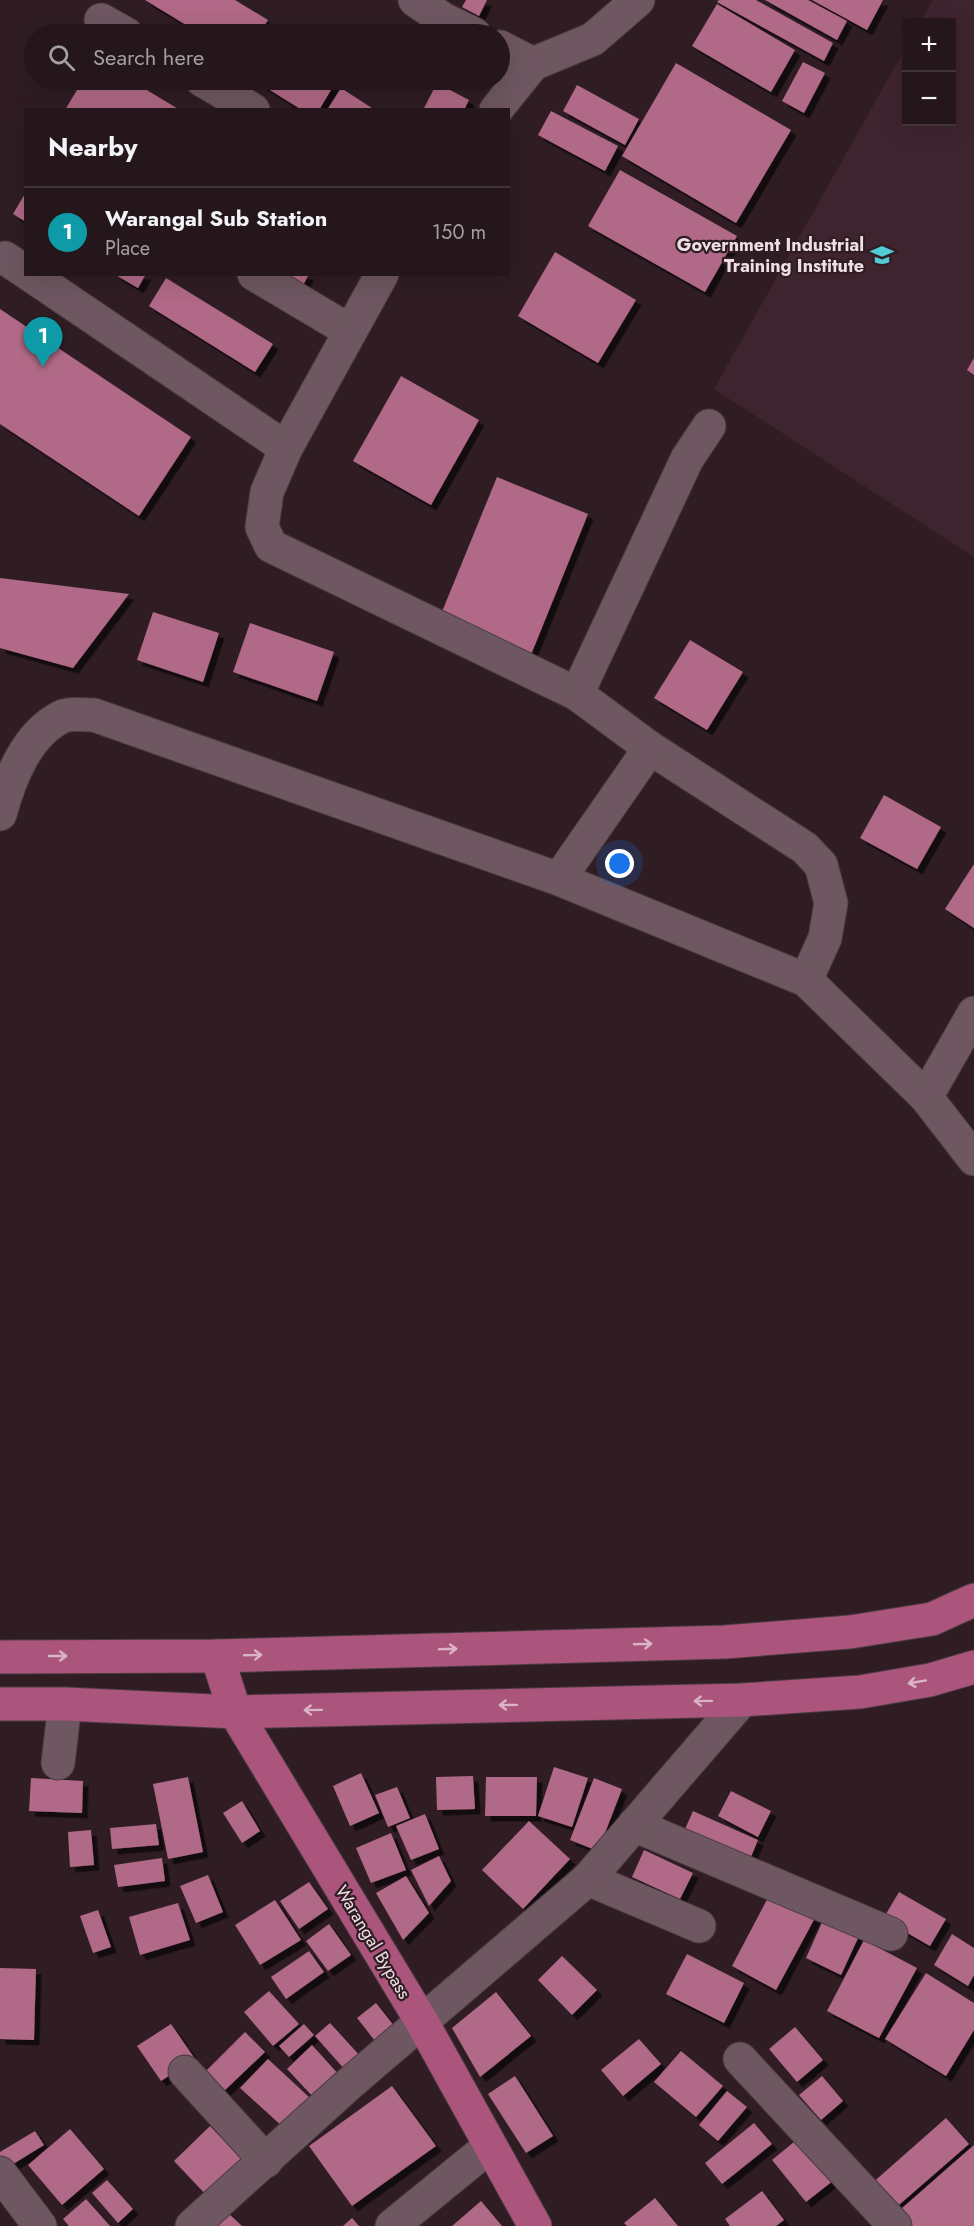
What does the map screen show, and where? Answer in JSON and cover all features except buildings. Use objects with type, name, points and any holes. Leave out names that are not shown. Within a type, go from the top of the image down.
[{"type":"main road","points":[[0,1657],[217,1656],[725,1642],[850,1632],[932,1619],[970,1607]]},
{"type":"main road","name":"Warangal Bypass","points":[[217,1656],[235,1712],[422,2022],[535,2226]]},
{"type":"main road","points":[[0,1704],[65,1704],[235,1712],[742,1700],[860,1692],[930,1680],[974,1667]]},
{"type":"street","points":[[415,0],[454,24]]},
{"type":"street","points":[[498,108],[533,64],[593,39],[638,0]]},
{"type":"street","points":[[510,52],[533,64]]},
{"type":"street","points":[[219,90],[249,108]]},
{"type":"street","points":[[32,276],[286,448]]},
{"type":"street","points":[[257,276],[350,332]]},
{"type":"street","points":[[381,276],[286,448],[267,492],[262,527],[271,546],[577,694],[650,748],[805,848],[821,865],[831,903],[825,938],[806,980]]},
{"type":"street","points":[[577,694],[687,459],[709,426]]},
{"type":"street","points":[[0,814],[18,764],[38,734],[63,716],[94,715],[559,879],[806,980],[926,1097],[974,1159]]},
{"type":"street","points":[[559,879],[650,748]]},
{"type":"street","points":[[926,1097],[969,1035]]},
{"type":"street","points":[[192,2226],[349,2084],[588,1879],[742,1700]]},
{"type":"street","points":[[58,1763],[65,1704]]},
{"type":"street","points":[[634,1825],[891,1934]]},
{"type":"street","points":[[588,1879],[699,1926]]},
{"type":"street","points":[[740,2059],[895,2226]]},
{"type":"street","points":[[185,2072],[266,2161]]},
{"type":"street","points":[[392,2226],[490,2146]]},
{"type":"street","points":[[0,2173],[40,2226]]},
{"type":"shaded area","name":"Government Industrial Training Institute","points":[[933,0],[974,0],[974,557],[714,389],[902,54],[902,126],[956,126],[956,18],[922,18]]},
{"type":"place","name":"Government Industrial Training Institute","points":[[882,255]]},
{"type":"place","name":"Warangal Sub Station","points":[[43,367]]}]
